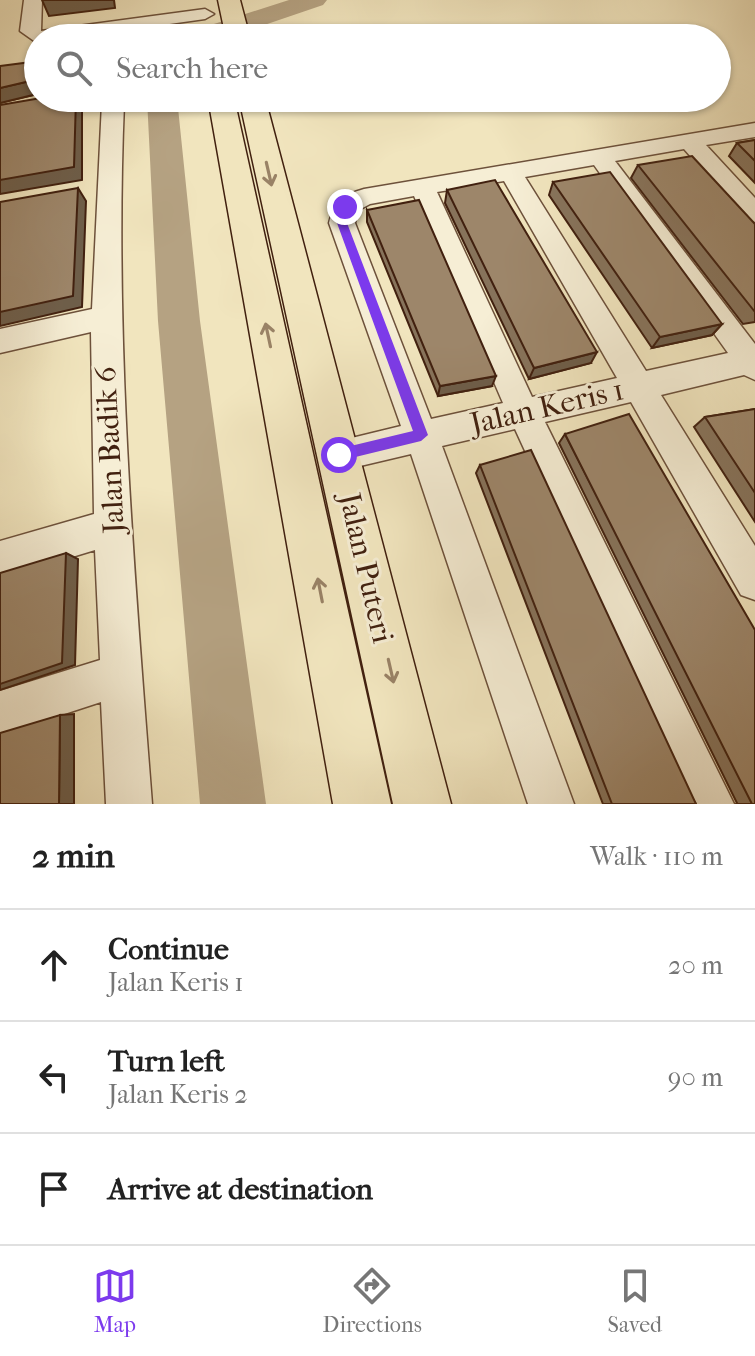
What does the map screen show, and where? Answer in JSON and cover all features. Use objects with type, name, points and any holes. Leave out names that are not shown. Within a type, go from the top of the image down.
[{"type":"main road","name":"Jalan Puteri","points":[[225,112],[268,250],[339,455],[422,804]]},
{"type":"main road","name":"Jalan Puteri","points":[[253,112],[297,468],[362,804]]},
{"type":"street","points":[[30,24],[33,0]]},
{"type":"street","points":[[92,24],[139,13],[206,18]]},
{"type":"street","name":"Jalan Badik 6","points":[[111,112],[91,188],[103,318],[129,804]]},
{"type":"street","points":[[551,804],[421,435],[342,223],[345,207],[364,197],[755,130]]},
{"type":"street","points":[[690,142],[755,213]]},
{"type":"street","points":[[601,158],[753,363]]},
{"type":"street","points":[[511,173],[755,581]]},
{"type":"street","points":[[423,188],[523,412],[711,804]]},
{"type":"street","points":[[0,341],[103,318]]},
{"type":"street","name":"Jalan Keris 1","points":[[339,455],[753,363]]},
{"type":"street","points":[[0,560],[113,526]]},
{"type":"street","points":[[0,713],[122,674]]},
{"type":"building","points":[[24,63],[24,82],[0,88],[0,66]]},
{"type":"building","points":[[24,101],[24,112],[76,112],[74,167],[0,180],[0,105]]},
{"type":"building","points":[[755,140],[755,161],[737,143]]},
{"type":"building","points":[[692,156],[755,224],[755,312],[638,165]]},
{"type":"building","points":[[610,172],[722,324],[660,337],[553,182]]},
{"type":"building","points":[[495,180],[597,352],[534,368],[447,190]]},
{"type":"building","points":[[78,188],[73,296],[0,312],[0,202]]},
{"type":"building","points":[[419,200],[496,376],[440,386],[367,210]]},
{"type":"building","points":[[755,409],[755,493],[705,417]]},
{"type":"building","points":[[629,414],[755,630],[755,804],[752,804],[565,434]]},
{"type":"building","points":[[531,450],[696,804],[612,804],[480,465]]},
{"type":"building","points":[[66,553],[62,663],[0,684],[0,573]]},
{"type":"building","points":[[60,715],[59,804],[0,804],[0,733]]},
{"type":"waterway","points":[[241,24],[314,0]]},
{"type":"waterway","points":[[163,112],[179,321],[233,804]]},
{"type":"route","points":[[339,455],[421,435],[342,223],[345,207]]}]
